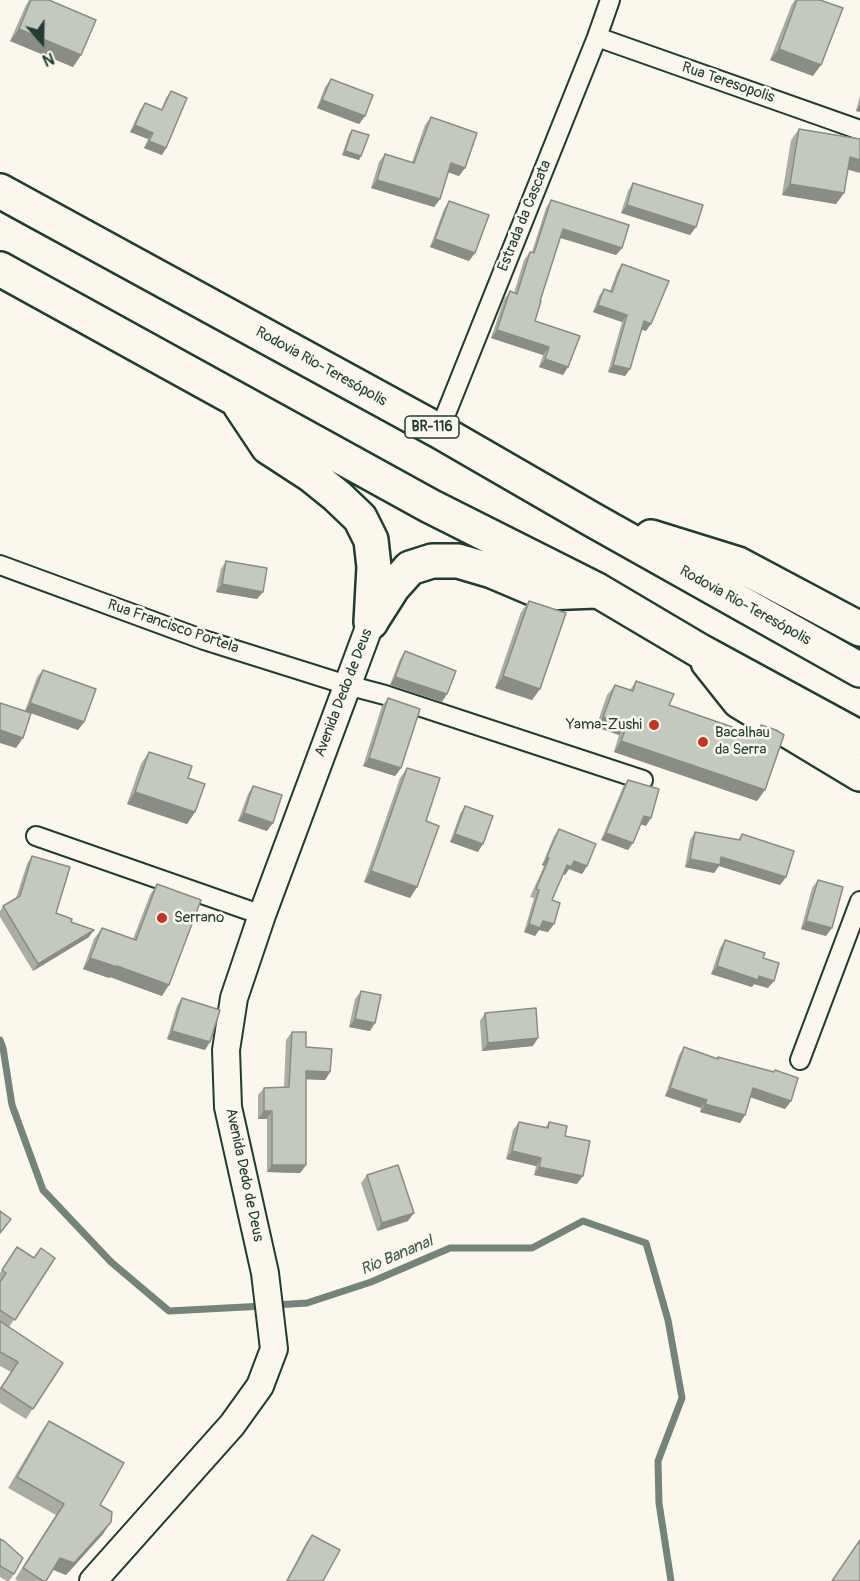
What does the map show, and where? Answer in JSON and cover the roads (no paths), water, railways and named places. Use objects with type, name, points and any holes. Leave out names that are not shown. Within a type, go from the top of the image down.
[{"type":"highway","name":"Rodovia Rio-Teresópolis","points":[[0,191],[439,431],[860,670]]},
{"type":"highway","points":[[0,269],[430,506],[597,590],[700,651],[860,738]]},
{"type":"highway","points":[[237,400],[268,447],[310,475],[360,518],[371,540],[374,567],[371,622]]},
{"type":"highway","points":[[593,520],[738,564],[860,629]]},
{"type":"highway","points":[[371,622],[393,587],[410,568],[432,561],[458,561],[492,571],[544,593],[597,590]]},
{"type":"highway","points":[[700,651],[739,701],[860,774]]},
{"type":"main road","name":"Avenida Dedo de Deus","points":[[93,1581],[232,1425],[260,1386],[274,1349],[265,1273],[228,1107],[226,1050],[234,998],[262,915],[371,622]]},
{"type":"street","name":"Estrada da Cascata","points":[[439,431],[610,0]]},
{"type":"street","name":"Rua Teresopolis","points":[[597,37],[860,130]]},
{"type":"street","name":"Rua Francisco Portela","points":[[0,565],[204,640],[385,695],[643,780]]},
{"type":"street","points":[[36,836],[262,915]]},
{"type":"street","points":[[800,1060],[860,902]]},
{"type":"waterway","name":"Rio Bananal","points":[[0,1040],[12,1105],[43,1190],[111,1262],[169,1311],[264,1306]]},
{"type":"waterway","name":"Rio Bananal","points":[[275,1305],[307,1303],[371,1282],[450,1248],[532,1248],[583,1221],[646,1243],[668,1320],[682,1398],[658,1461],[659,1503],[671,1581]]},
{"type":"place","name":"Yama-Zushi","points":[[654,725]]},
{"type":"place","name":"Bacalhau da Serra","points":[[703,742]]},
{"type":"place","name":"Serrano","points":[[162,918]]}]
